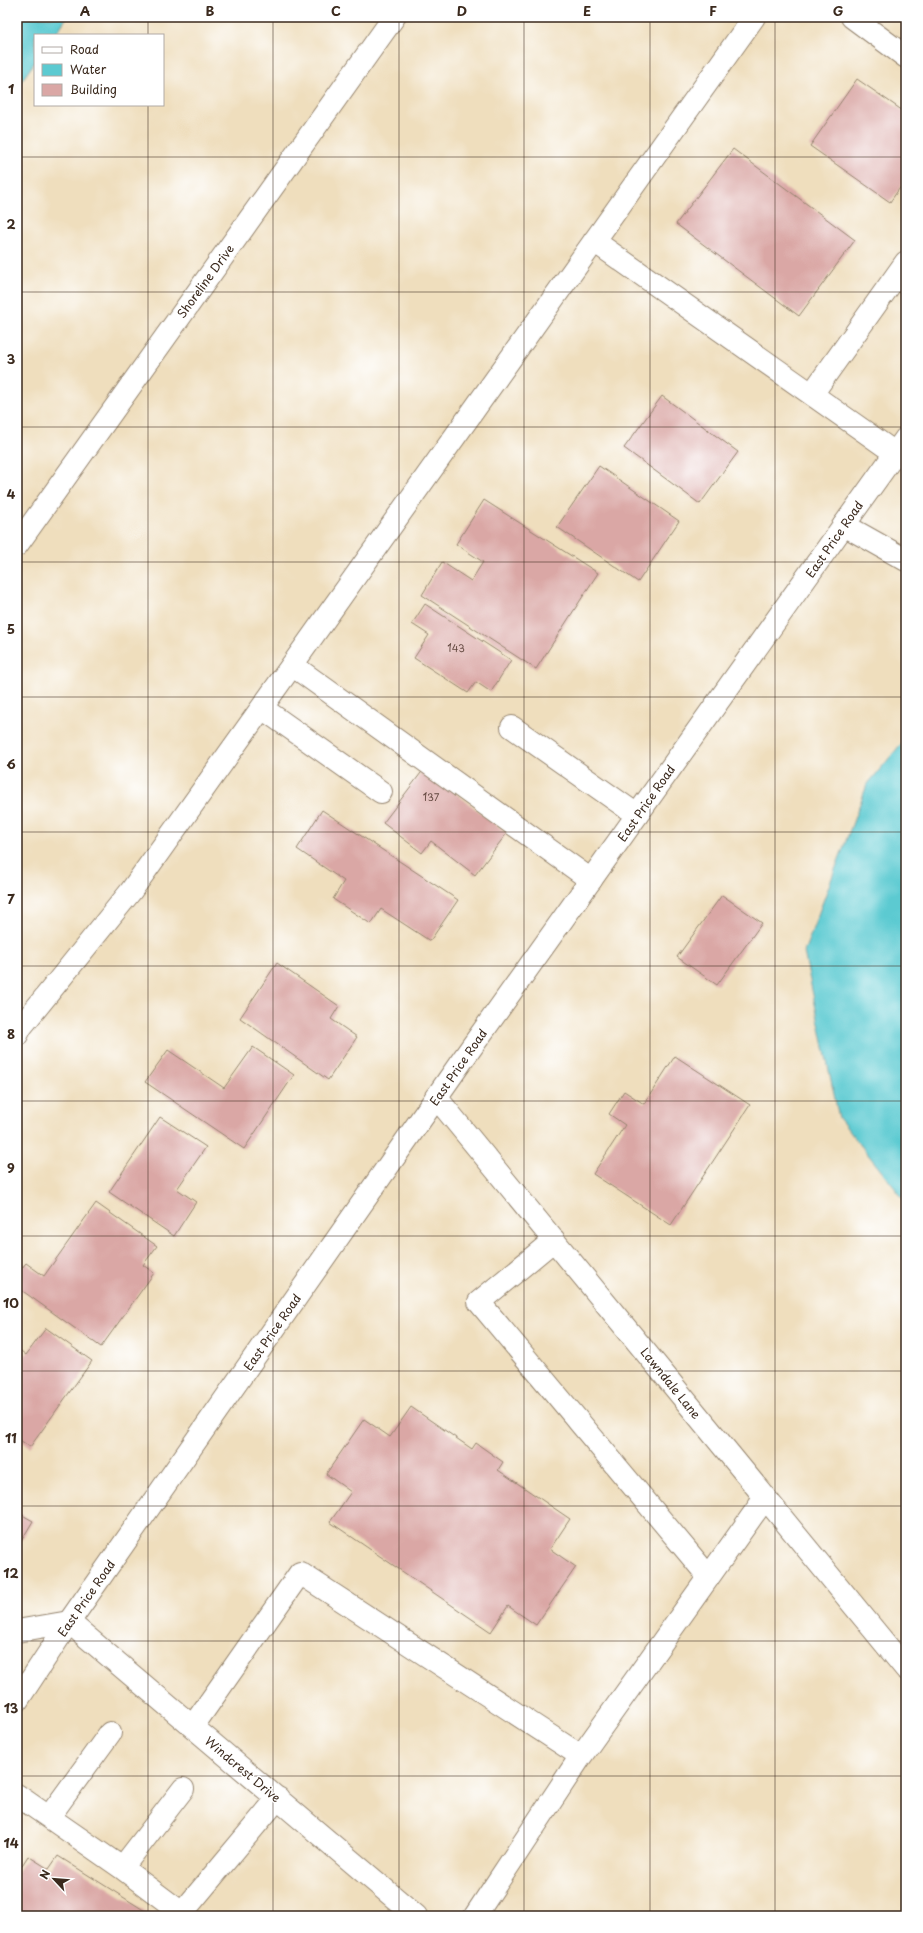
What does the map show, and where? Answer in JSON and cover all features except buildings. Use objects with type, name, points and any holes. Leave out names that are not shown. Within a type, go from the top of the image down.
[{"type":"street","name":"Shoreline Drive","points":[[17,545],[394,17]]},
{"type":"street","points":[[17,1035],[21,1027],[131,892],[754,17]]},
{"type":"street","points":[[852,17],[906,57]]},
{"type":"street","points":[[594,241],[812,394],[901,445]]},
{"type":"street","points":[[812,394],[906,262]]},
{"type":"street","name":"East Price Road","points":[[17,1701],[69,1622],[436,1097],[901,445]]},
{"type":"street","points":[[844,525],[906,560]]},
{"type":"street","points":[[292,665],[591,880]]},
{"type":"street","points":[[262,708],[381,792]]},
{"type":"street","points":[[512,727],[637,815]]},
{"type":"street","name":"Lawndale Lane","points":[[436,1097],[906,1670]]},
{"type":"street","points":[[554,1240],[479,1302],[708,1576]]},
{"type":"street","points":[[475,1916],[581,1756],[765,1498]]},
{"type":"street","points":[[192,1726],[300,1573],[581,1756]]},
{"type":"street","points":[[17,1631],[69,1622]]},
{"type":"street","name":"Windcrest Drive","points":[[69,1622],[416,1916]]},
{"type":"street","points":[[49,1817],[110,1733]]},
{"type":"street","points":[[122,1868],[182,1789]]},
{"type":"street","points":[[17,1795],[122,1868],[182,1913],[278,1798]]},
{"type":"water","points":[[17,17],[67,17],[56,34],[34,34],[34,63],[17,87]]},
{"type":"water","points":[[906,738],[906,1202],[839,1118],[804,952],[867,785]]}]
